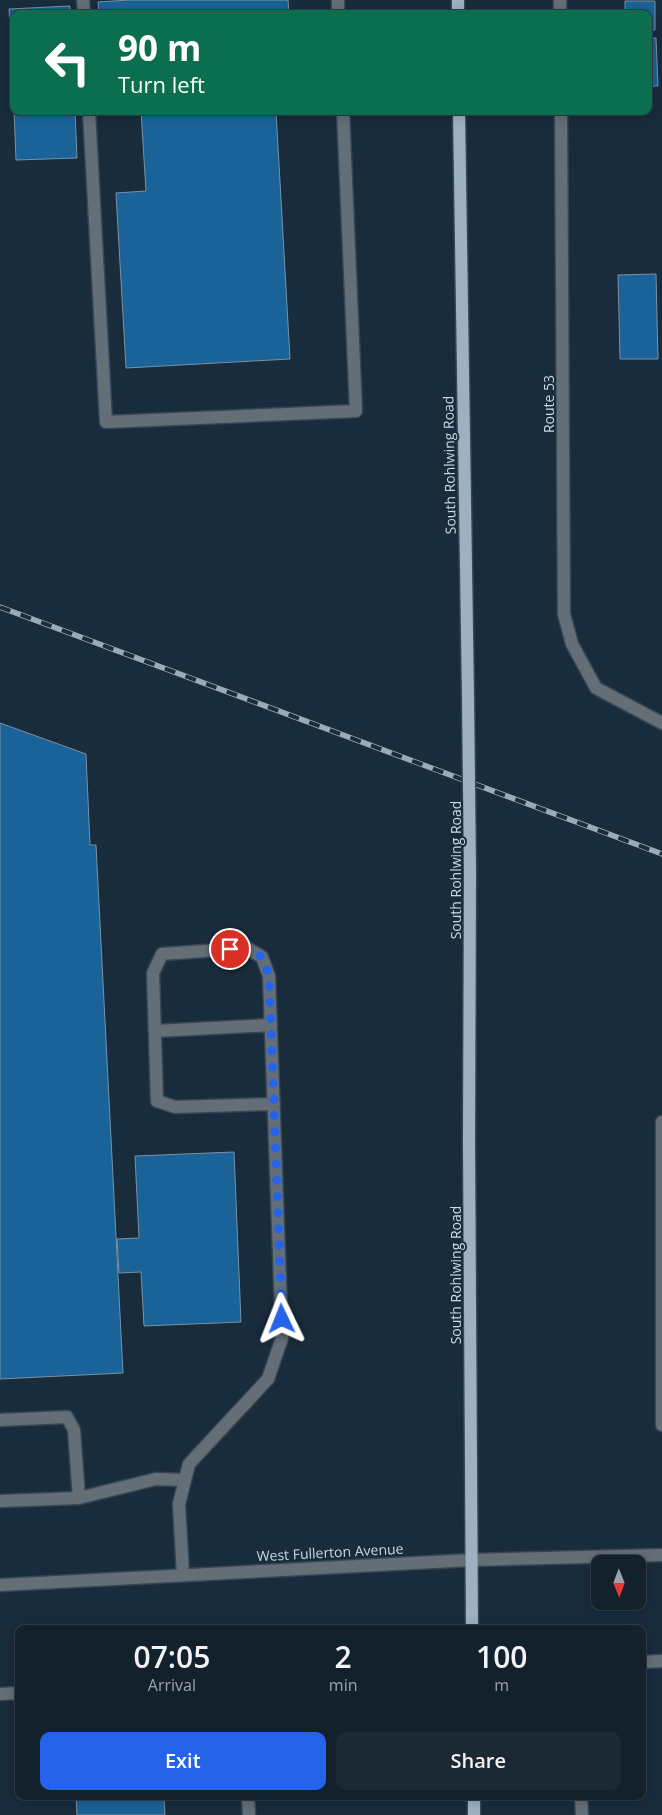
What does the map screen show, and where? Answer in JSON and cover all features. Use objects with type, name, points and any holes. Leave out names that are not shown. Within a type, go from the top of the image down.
[{"type":"main road","name":"South Rohlwing Road","points":[[459,115],[470,872],[469,1149],[472,1625]]},
{"type":"main road","points":[[474,1800],[474,1815]]},
{"type":"street","points":[[89,115],[106,422],[356,411],[343,115]]},
{"type":"street","name":"Route 53","points":[[561,115],[564,614],[572,644],[596,688],[662,723]]},
{"type":"street","points":[[183,1575],[179,1504],[189,1464],[268,1379],[282,1338],[274,1104],[270,1025],[269,976],[262,957],[247,948],[162,954],[153,973],[157,1101],[175,1107],[274,1104]]},
{"type":"street","points":[[154,1031],[270,1025]]},
{"type":"street","points":[[662,1122],[662,1425]]},
{"type":"street","points":[[0,1420],[67,1417],[74,1430],[79,1498]]},
{"type":"street","points":[[0,1501],[79,1498],[156,1479],[185,1480]]},
{"type":"street","name":"West Fullerton Avenue","points":[[0,1585],[472,1560],[662,1555]]},
{"type":"street","points":[[646,1662],[662,1662]]},
{"type":"street","points":[[0,1694],[15,1693]]},
{"type":"street","points":[[248,1800],[249,1815]]},
{"type":"street","points":[[581,1800],[582,1815]]},
{"type":"building","points":[[129,0],[288,0],[289,10],[99,10],[98,2]]},
{"type":"building","points":[[625,1],[655,1],[655,30],[652,30],[652,10],[625,10]]},
{"type":"building","points":[[70,6],[70,10],[10,10],[10,29],[9,9]]},
{"type":"building","points":[[652,38],[656,38],[658,86],[652,86]]},
{"type":"building","points":[[14,115],[75,115],[77,158],[16,160]]},
{"type":"building","points":[[141,115],[276,115],[290,359],[126,368],[116,193],[146,191]]},
{"type":"building","points":[[656,274],[658,359],[620,359],[618,275]]},
{"type":"building","points":[[0,723],[86,754],[90,845],[96,845],[123,1373],[0,1379]]},
{"type":"building","points":[[234,1152],[241,1322],[144,1326],[141,1272],[119,1273],[117,1239],[139,1238],[135,1156]]},
{"type":"building","points":[[76,1800],[164,1800],[165,1815],[77,1815]]},
{"type":"railway","points":[[0,607],[662,854]]},
{"type":"route","points":[[230,949],[247,948],[262,957],[269,976],[282,1319]]}]
